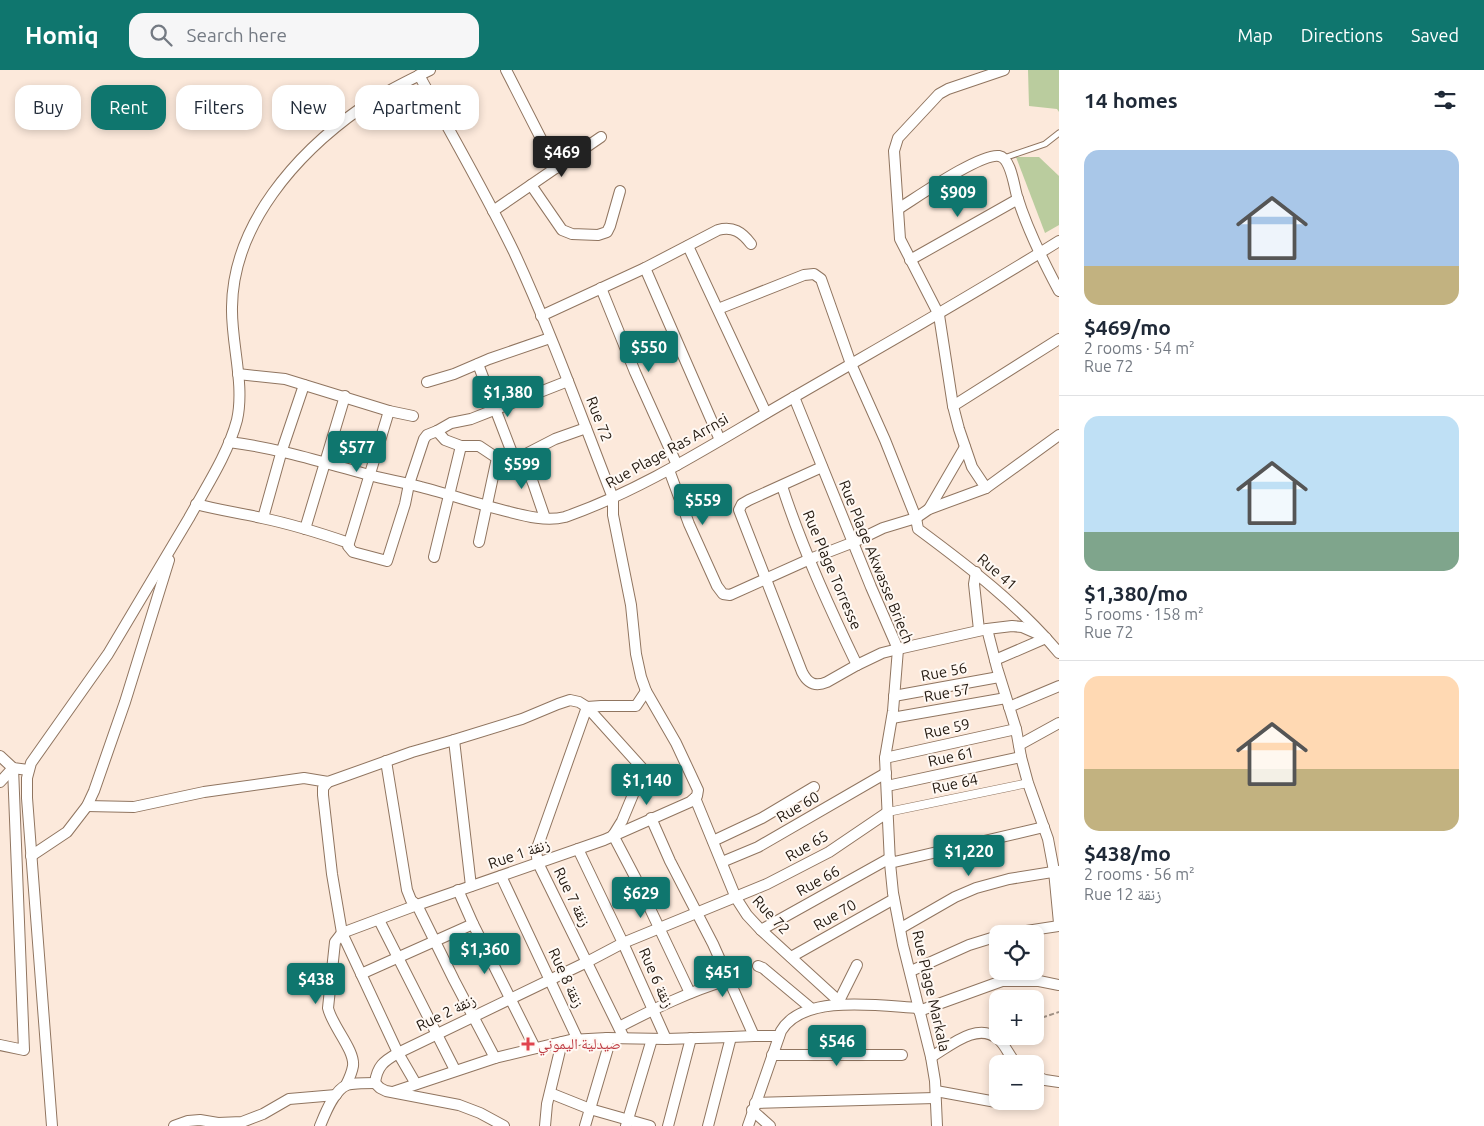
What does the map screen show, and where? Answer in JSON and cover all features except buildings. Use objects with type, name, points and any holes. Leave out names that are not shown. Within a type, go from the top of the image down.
[{"type":"street","points":[[52,1126],[26,787],[28,770],[45,742],[95,674],[176,540],[229,442],[237,418],[239,403],[238,374],[233,342],[233,289],[242,250],[260,212],[284,179],[314,145],[328,133],[362,107],[430,70]]},
{"type":"street","points":[[506,70],[556,168]]},
{"type":"street","points":[[986,488],[972,467],[953,406],[938,315],[899,234],[894,148],[898,138],[934,98],[943,91],[1004,70]]},
{"type":"street","name":"Rue 72","points":[[419,75],[493,211],[514,254],[568,381],[612,498],[615,524],[631,605],[636,654],[646,691],[672,734],[736,898],[747,915],[761,930],[841,1002]]},
{"type":"street","points":[[493,211],[601,137]]},
{"type":"street","points":[[898,209],[971,165],[1000,156],[1008,165],[1018,199],[1040,253],[1059,291]]},
{"type":"street","points":[[530,185],[558,226],[567,233],[572,234],[598,235],[607,232],[620,191]]},
{"type":"street","points":[[910,260],[1018,199]]},
{"type":"street","points":[[541,316],[645,268],[724,228],[737,230],[751,244]]},
{"type":"street","name":"Rue Plage Ras Arrnsi","points":[[229,442],[282,450],[528,517],[557,519],[612,498],[673,468],[938,315],[1059,242]]},
{"type":"street","points":[[688,246],[766,413]]},
{"type":"street","points":[[645,268],[720,440]]},
{"type":"street","name":"Rue 41","points":[[718,310],[794,278],[814,274],[821,279],[851,364],[916,518],[918,529],[976,572],[1046,638],[1059,653]]},
{"type":"street","points":[[601,288],[673,468],[688,524],[717,586],[723,594],[733,594],[765,578],[854,542],[883,528],[916,518],[929,510],[986,488],[1059,435]]},
{"type":"street","points":[[428,382],[550,338]]},
{"type":"street","points":[[953,406],[1059,339]]},
{"type":"street","points":[[478,364],[495,410],[533,483],[545,518]]},
{"type":"street","points":[[238,374],[273,376],[345,396],[389,411],[413,416]]},
{"type":"street","points":[[389,411],[348,542],[348,546],[353,552],[385,561],[388,560],[409,484],[424,438],[427,435],[450,423],[471,419],[568,381]]},
{"type":"street","points":[[263,518],[282,450],[304,385]]},
{"type":"street","points":[[305,529],[345,396]]},
{"type":"street","name":"Rue Plage Akwasse Briech","points":[[794,397],[898,649],[892,718],[885,758],[890,861]]},
{"type":"street","points":[[437,431],[445,440],[461,446],[479,446],[497,458],[518,457],[555,438],[586,428]]},
{"type":"street","points":[[434,557],[461,446]]},
{"type":"street","points":[[929,510],[965,448]]},
{"type":"street","points":[[479,542],[497,458]]},
{"type":"street","points":[[822,467],[742,504],[739,510],[806,678],[812,684],[818,685],[827,682],[882,653],[983,630],[1019,626],[1046,638]]},
{"type":"street","name":"Rue Plage Torresse","points":[[782,486],[833,615],[857,665]]},
{"type":"street","points":[[196,504],[221,511],[263,518],[348,542]]},
{"type":"street","points":[[31,856],[67,832],[87,806],[94,791],[125,702],[176,540]]},
{"type":"street","points":[[976,572],[974,584],[983,630],[1016,729],[1028,783],[1044,827],[1056,871],[1059,924],[1044,927]]},
{"type":"street","points":[[994,660],[1046,638]]},
{"type":"street","name":"Rue 56","points":[[894,696],[1000,677]]},
{"type":"street","points":[[1008,703],[1059,686]]},
{"type":"street","points":[[587,707],[636,706],[646,691]]},
{"type":"street","points":[[87,806],[134,806],[204,792],[304,778],[328,782],[412,752],[522,719],[570,700],[579,702],[587,707],[642,768],[642,773],[622,821],[613,835],[690,993]]},
{"type":"street","name":"Rue 57","points":[[892,718],[1008,703]]},
{"type":"street","name":"Rue 7 زنقة","points":[[587,707],[536,851],[538,863],[624,1038]]},
{"type":"street","points":[[1019,745],[1059,723]]},
{"type":"street","name":"Rue 59","points":[[885,758],[1016,729]]},
{"type":"street","points":[[454,740],[471,886]]},
{"type":"street","points":[[0,756],[13,768],[28,770]]},
{"type":"street","name":"Rue 61","points":[[887,786],[1021,757]]},
{"type":"street","points":[[386,761],[407,890],[411,900],[417,904],[434,941],[495,1058]]},
{"type":"street","points":[[0,782],[13,768]]},
{"type":"street","points":[[0,1045],[24,1050],[13,768]]},
{"type":"street","name":"Rue 60","points":[[722,862],[758,847],[886,773]]},
{"type":"street","points":[[328,782],[323,788],[323,795],[332,874],[342,933],[398,1053],[416,1084]]},
{"type":"street","name":"Rue 64","points":[[888,812],[1028,783]]},
{"type":"street","points":[[713,841],[762,818],[814,787]]},
{"type":"street","name":"Rue 1 زنقة","points":[[342,933],[417,904],[578,849],[681,806],[697,794]]},
{"type":"street","name":"Rue 65","points":[[736,898],[829,852],[888,812]]},
{"type":"street","points":[[651,818],[670,861],[698,913],[754,1036]]},
{"type":"street","name":"Rue 66","points":[[761,930],[890,861],[1044,827]]},
{"type":"street","name":"Rue 6 زنقة","points":[[578,849],[666,1039]]},
{"type":"street","name":"Rue Plage Markala","points":[[890,861],[894,899],[919,1010],[932,1057],[937,1126]]},
{"type":"street","points":[[901,928],[955,897],[976,888],[993,882],[1056,871]]},
{"type":"street","name":"Rue 8 زنقة","points":[[501,876],[578,1040]]},
{"type":"street","points":[[458,890],[535,1048]]},
{"type":"street","name":"Rue 2 زنقة","points":[[375,1083],[381,1063],[398,1053],[623,943],[736,898]]},
{"type":"street","name":"Rue 70","points":[[791,957],[894,899]]},
{"type":"street","points":[[379,920],[455,1070]]},
{"type":"street","points":[[361,974],[473,924]]},
{"type":"street","points":[[320,1126],[325,1112],[336,1095],[346,1085],[353,1065],[353,1057],[330,1017],[328,1008],[335,942],[342,933]]},
{"type":"street","points":[[911,971],[969,945],[989,939]]},
{"type":"street","points":[[841,1002],[857,965]]},
{"type":"street","points":[[758,966],[764,968],[812,1009]]},
{"type":"street","points":[[619,1027],[690,993],[728,980]]},
{"type":"street","points":[[748,1126],[783,1028],[788,1021],[812,1009],[841,1002],[919,1010],[1002,981],[1039,982],[1059,985]]},
{"type":"street","points":[[932,1057],[963,1036],[988,1035],[1000,1041],[1008,1055]]},
{"type":"street","points":[[393,1092],[495,1058],[562,1042],[607,1038],[666,1039],[779,1036]]},
{"type":"street","points":[[585,1126],[608,1048],[607,1038]]},
{"type":"street","points":[[668,1126],[691,1038]]},
{"type":"street","points":[[708,1126],[731,1038]]},
{"type":"street","points":[[627,1123],[652,1039]]},
{"type":"street","points":[[545,1126],[550,1093],[562,1042]]},
{"type":"street","points":[[772,1055],[902,1055]]},
{"type":"street","points":[[1044,1080],[1059,1082]]},
{"type":"street","points":[[346,1085],[375,1083],[380,1088],[393,1092],[459,1105],[504,1126]]},
{"type":"street","points":[[550,1093],[627,1123],[650,1126]]},
{"type":"street","points":[[754,1107],[936,1094],[989,1101]]},
{"type":"street","points":[[174,1126],[188,1121],[200,1120],[218,1123],[242,1122],[263,1114],[289,1099],[336,1095]]},
{"type":"street","points":[[754,1107],[770,1126]]},
{"type":"lane","points":[[1003,158],[1045,144],[1059,134]]},
{"type":"path","points":[[728,980],[758,966]]},
{"type":"path","points":[[1044,1017],[1059,1012]]},
{"type":"green space","points":[[1028,70],[1059,70],[1059,112],[1057,109],[1029,106]]},
{"type":"green space","points":[[1016,157],[1039,157],[1059,176],[1059,225],[1045,233]]},
{"type":"place","name":"صيدلية اليموني","points":[[528,1044]]}]
